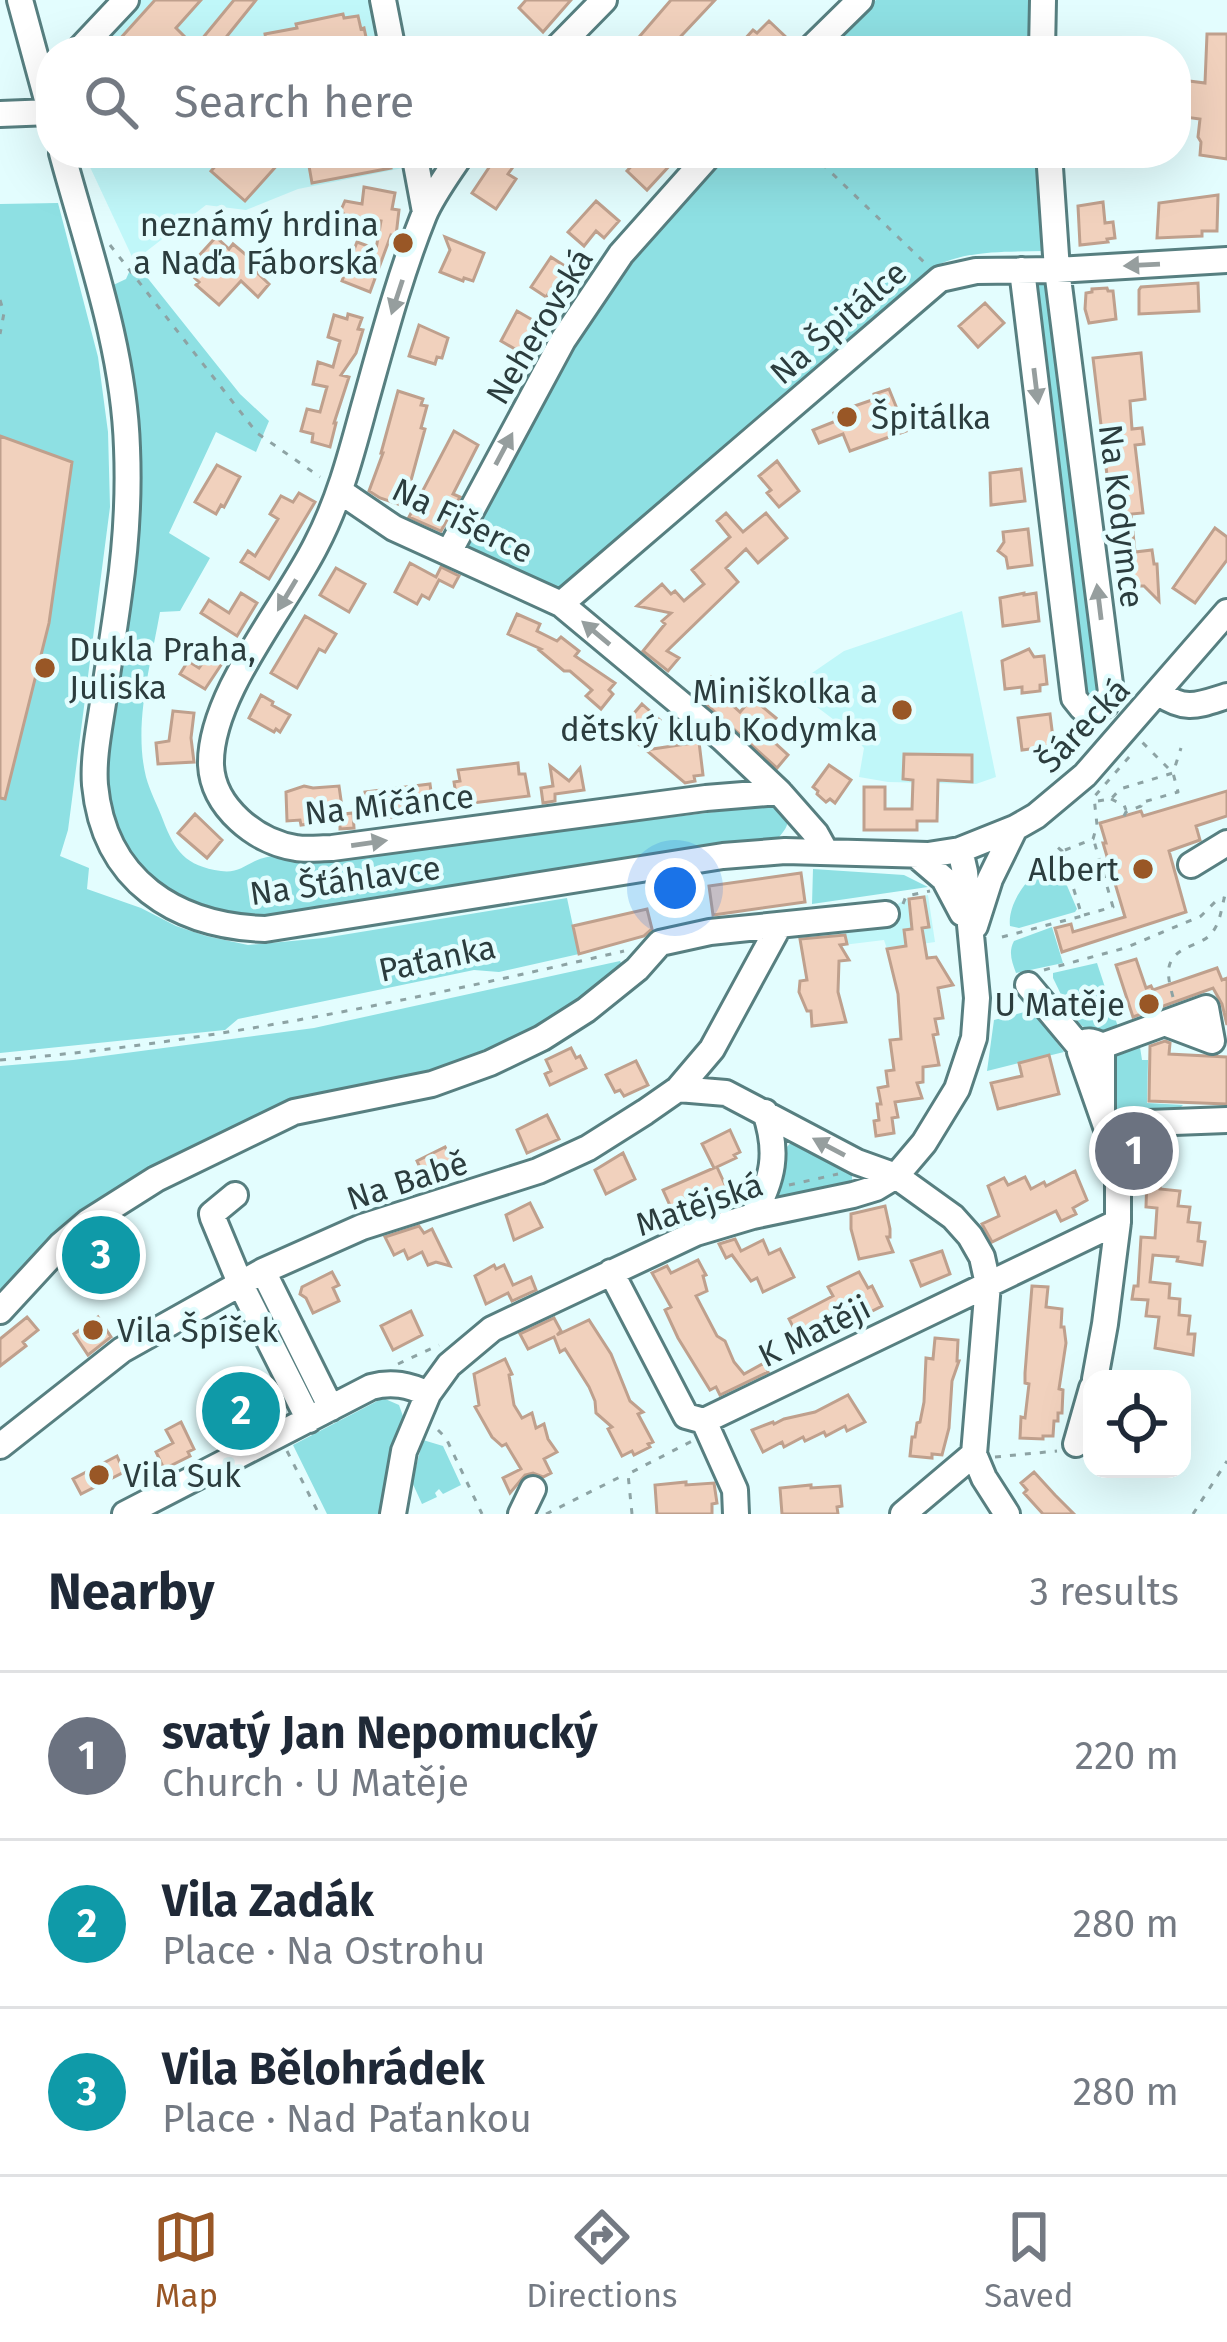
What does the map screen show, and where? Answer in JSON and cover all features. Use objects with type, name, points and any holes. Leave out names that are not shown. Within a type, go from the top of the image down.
[{"type":"street","points":[[20,0],[36,47]]},
{"type":"street","points":[[92,36],[126,0]]},
{"type":"street","points":[[383,0],[391,36]]},
{"type":"street","points":[[576,36],[604,0]]},
{"type":"street","points":[[823,36],[860,0]]},
{"type":"street","points":[[1042,36],[1043,0]]},
{"type":"street","points":[[0,114],[36,113]]},
{"type":"street","name":"Na Šťáhlavce","points":[[66,168],[115,353],[127,441],[124,558],[95,785],[109,839],[134,878],[179,911],[209,922],[266,929],[723,856],[768,852],[916,855],[960,850]]},
{"type":"street","points":[[417,168],[425,212]]},
{"type":"street","name":"Na Míčánce","points":[[453,168],[425,212],[382,341],[340,492],[316,547],[221,706],[213,738],[214,785],[250,830],[298,849],[779,792]]},
{"type":"street","name":"Neherovská","points":[[449,552],[563,340],[621,254],[693,168]]},
{"type":"street","name":"Na Kodymce","points":[[1022,270],[1074,698],[1082,708],[1095,711],[1106,704],[1111,692],[1049,168]]},
{"type":"street","name":"Na Špitálce","points":[[561,604],[940,279],[976,271],[1227,260]]},
{"type":"street","name":"Na Fišerce","points":[[340,492],[394,528],[561,604],[723,739],[779,792],[826,852]]},
{"type":"street","name":"Šárecká","points":[[960,850],[1036,816],[1085,775],[1227,612]]},
{"type":"street","points":[[1159,694],[1182,706],[1227,696]]},
{"type":"street","points":[[971,940],[989,880],[1015,828]]},
{"type":"street","points":[[1191,865],[1227,843]]},
{"type":"street","points":[[896,1176],[924,1143],[957,1089],[974,1038],[977,998],[960,850]]},
{"type":"street","points":[[916,855],[952,891],[971,940]]},
{"type":"street","points":[[0,1311],[74,1234],[156,1179],[294,1112],[432,1084],[490,1064],[586,1010],[637,969],[660,943],[710,932],[886,914]]},
{"type":"street","name":"Na Babě","points":[[0,1447],[122,1350],[252,1277],[362,1227],[538,1172],[588,1148],[677,1089],[712,1049],[779,926]]},
{"type":"street","points":[[1028,986],[1090,1046],[1118,1182],[1118,1222],[1097,1370]]},
{"type":"street","points":[[1090,1046],[1172,1020]]},
{"type":"street","points":[[712,1049],[726,1093]]},
{"type":"street","points":[[677,1089],[726,1093],[857,1162],[896,1176],[953,1217],[970,1236],[982,1257],[988,1284],[989,1454],[984,1478],[1007,1514]]},
{"type":"street","points":[[753,1216],[767,1190],[774,1149],[765,1112]]},
{"type":"street","points":[[1105,1123],[1227,1120]]},
{"type":"street","name":"Matějská","points":[[393,1514],[404,1450],[428,1394],[449,1365],[492,1329],[682,1238],[753,1216],[865,1192],[896,1176]]},
{"type":"street","points":[[235,1196],[212,1214],[252,1277],[320,1414]]},
{"type":"street","name":"K Matěji","points":[[707,1426],[1118,1222]]},
{"type":"street","points":[[611,1272],[686,1416],[707,1426],[735,1490],[736,1514]]},
{"type":"street","points":[[125,1514],[379,1385],[406,1385],[428,1394]]},
{"type":"street","points":[[1076,1444],[1083,1420]]},
{"type":"street","points":[[903,1514],[989,1454]]},
{"type":"street","points":[[521,1514],[532,1489]]},
{"type":"path","points":[[827,168],[931,268]]},
{"type":"path","name":"Na Fišerce","points":[[109,244],[257,433],[340,492]]},
{"type":"path","points":[[0,300],[4,313],[0,334]]},
{"type":"path","points":[[1002,937],[1113,907],[1094,839],[1094,797],[1141,744],[1173,773]]},
{"type":"path","points":[[1111,799],[1124,806],[1125,814],[1140,803],[1178,792],[1173,773],[1181,748]]},
{"type":"path","points":[[1096,802],[1111,799],[1120,789],[1173,773]]},
{"type":"path","points":[[1062,851],[1094,839]]},
{"type":"path","points":[[1054,844],[1062,851],[1082,916]]},
{"type":"path","points":[[1172,1020],[1166,973],[1171,959],[1179,950],[1209,938],[1223,913],[1227,890]]},
{"type":"path","points":[[906,896],[922,893]]},
{"type":"path","points":[[1028,986],[1043,970],[1125,948],[1201,916],[1224,898]]},
{"type":"path","name":"Paťanka","points":[[0,1060],[224,1035],[660,943]]},
{"type":"path","points":[[776,1188],[845,1171]]},
{"type":"path","points":[[398,1364],[441,1344]]},
{"type":"path","points":[[546,1514],[628,1474],[707,1426]]},
{"type":"path","points":[[435,1427],[446,1438],[482,1514]]},
{"type":"path","points":[[279,1435],[319,1514]]},
{"type":"path","points":[[989,1454],[1054,1452],[1076,1444]]},
{"type":"path","points":[[1193,1514],[1227,1461]]},
{"type":"path","points":[[628,1474],[632,1514]]},
{"type":"shaded area","points":[[141,0],[372,0],[379,36],[109,36]]},
{"type":"shaded area","points":[[876,0],[1034,0],[1033,36],[841,36]]},
{"type":"shaded area","points":[[90,168],[403,168],[298,189],[246,210],[206,205],[134,261]]},
{"type":"shaded area","points":[[717,168],[1038,168],[1044,251],[969,255],[927,271],[558,591],[465,550],[572,349],[639,254]]},
{"type":"shaded area","points":[[58,203],[98,357],[108,432],[110,507],[68,830],[60,856],[89,868],[87,889],[176,926],[248,945],[324,938],[567,898],[579,954],[499,972],[474,970],[238,1019],[225,1030],[0,1053],[0,204]]},
{"type":"shaded area","points":[[134,261],[240,394],[269,421],[256,452],[216,432],[169,533],[210,558],[180,611],[160,612],[142,715],[146,777],[167,831],[183,855],[198,865],[231,871],[268,857],[309,861],[773,805],[787,817],[778,838],[265,918],[200,906],[173,894],[150,876],[131,855],[118,829],[106,763],[130,596],[109,287],[126,279]]},
{"type":"shaded area","points":[[1051,282],[1103,692],[1092,699],[1086,698],[1033,283]]},
{"type":"shaded area","name":"Miniškolka a dětský klub Kodymka","points":[[962,611],[996,777],[976,784],[859,777],[864,748],[796,691],[844,651]]},
{"type":"shaded area","points":[[1056,860],[1075,912],[1019,928],[1010,926],[1023,887]]},
{"type":"shaded area","points":[[813,869],[904,875],[928,887],[812,904]]},
{"type":"shaded area","points":[[928,895],[935,942],[887,949],[884,940],[802,950],[799,928],[873,919],[906,899]]},
{"type":"shaded area","points":[[1052,927],[1063,963],[1016,973],[1011,953],[1014,941]]},
{"type":"shaded area","points":[[620,961],[625,971],[583,1002],[486,1055],[217,1138],[0,1299],[0,1066],[314,1028]]},
{"type":"shaded area","points":[[1097,963],[1119,1030],[1105,1033],[1084,1027],[1053,978],[1053,973]]},
{"type":"shaded area","points":[[1032,1010],[1064,1052],[987,1071],[994,1020]]},
{"type":"shaded area","points":[[1140,1047],[1142,1060],[1148,1060],[1147,1103],[1183,1105],[1171,1117],[1116,1121],[1108,1068],[1120,1052]]},
{"type":"shaded area","points":[[795,1140],[852,1173],[852,1184],[785,1202],[774,1193],[782,1156]]},
{"type":"shaded area","points":[[383,1398],[399,1405],[404,1419],[380,1514],[327,1514],[293,1445]]},
{"type":"shaded area","points":[[423,1440],[443,1446],[461,1485],[443,1494],[439,1489],[437,1497],[422,1504],[412,1482]]},
{"type":"building","points":[[155,0],[201,0],[176,28],[184,36],[123,36]]},
{"type":"building","points":[[234,0],[256,0],[227,36],[204,36]]},
{"type":"building","points":[[526,0],[571,0],[543,32],[519,8]]},
{"type":"building","points":[[671,0],[715,0],[681,36],[640,36]]},
{"type":"building","points":[[343,14],[344,18],[358,16],[366,36],[265,36],[297,28],[296,24]]},
{"type":"building","points":[[769,21],[785,36],[748,36],[753,30],[757,33]]},
{"type":"building","points":[[1207,34],[1227,34],[1227,159],[1200,155],[1200,119],[1191,118],[1191,81],[1205,83]]},
{"type":"building","points":[[214,168],[275,168],[245,201],[211,171]]},
{"type":"building","points":[[309,168],[391,168],[312,183]]},
{"type":"building","points":[[489,168],[512,168],[508,174],[516,179],[496,209],[472,193]]},
{"type":"building","points":[[630,168],[667,168],[647,190],[627,171]]},
{"type":"building","points":[[364,187],[395,193],[392,209],[399,210],[396,236],[391,235],[370,292],[342,281],[357,242],[376,249],[381,221],[358,217],[350,223],[341,210],[345,201],[362,204]]},
{"type":"building","points":[[1218,195],[1217,231],[1157,238],[1159,203]]},
{"type":"building","points":[[596,201],[619,221],[604,238],[596,231],[584,246],[568,232]]},
{"type":"building","points":[[1103,202],[1105,223],[1113,222],[1115,238],[1080,245],[1078,206]]},
{"type":"building","points":[[216,237],[251,259],[247,263],[269,284],[258,297],[241,281],[219,305],[196,285],[199,282],[186,270]]},
{"type":"building","points":[[445,237],[484,253],[473,281],[440,272],[450,250]]},
{"type":"building","points":[[551,257],[577,274],[564,292],[554,286],[546,297],[531,287]]},
{"type":"building","points":[[1198,283],[1199,311],[1139,314],[1141,287]]},
{"type":"building","points":[[1113,291],[1116,319],[1089,323],[1086,293]]},
{"type":"building","points":[[985,303],[1004,323],[978,347],[959,326]]},
{"type":"building","points":[[517,311],[543,326],[527,356],[501,341]]},
{"type":"building","points":[[348,314],[362,318],[358,329],[363,330],[356,353],[341,375],[349,377],[330,447],[312,442],[313,434],[301,431],[307,409],[320,412],[327,387],[313,384],[318,362],[333,367],[340,341],[328,337],[334,315],[347,319]]},
{"type":"building","points":[[419,325],[448,338],[435,364],[409,356]]},
{"type":"building","points":[[1141,353],[1145,399],[1130,401],[1132,429],[1142,428],[1144,444],[1135,445],[1143,513],[1131,514],[1135,552],[1152,550],[1157,564],[1159,601],[1138,582],[1124,583],[1093,358]]},
{"type":"building","points":[[889,389],[906,431],[850,451],[843,434],[819,443],[813,430],[836,421],[834,413]]},
{"type":"building","points":[[398,391],[423,399],[421,405],[427,406],[404,506],[369,491]]},
{"type":"building","points":[[454,431],[478,445],[453,494],[460,497],[441,531],[409,517]]},
{"type":"building","points":[[0,436],[72,462],[49,623],[5,799],[0,798]]},
{"type":"building","points":[[777,461],[799,491],[779,507],[759,476]]},
{"type":"building","points":[[217,465],[240,477],[216,514],[195,502]]},
{"type":"building","points":[[1021,469],[1025,501],[991,505],[990,473]]},
{"type":"building","points":[[299,493],[315,502],[269,579],[241,562],[248,551],[255,556],[278,519],[270,514],[281,496],[293,502]]},
{"type":"building","points":[[726,513],[743,532],[766,513],[787,538],[758,563],[746,549],[726,568],[738,582],[667,651],[679,658],[668,671],[643,651],[671,613],[637,606],[662,584],[684,601],[704,584],[692,570],[730,537],[717,521]]},
{"type":"building","points":[[1215,528],[1227,537],[1227,560],[1195,603],[1173,588]]},
{"type":"building","points":[[1028,529],[1032,565],[1008,568],[1006,557],[998,551],[1003,532]]},
{"type":"building","points":[[410,563],[436,577],[441,567],[459,576],[453,587],[439,580],[429,599],[422,595],[417,604],[395,592]]},
{"type":"building","points":[[336,568],[365,584],[349,612],[320,595]]},
{"type":"building","points":[[241,593],[257,603],[237,636],[201,613],[209,600],[229,613]]},
{"type":"building","points":[[1036,593],[1039,621],[1003,626],[1000,598]]},
{"type":"building","points":[[517,614],[540,624],[537,631],[557,641],[561,637],[579,651],[575,656],[615,683],[601,709],[586,696],[592,690],[570,671],[564,671],[541,649],[508,634]]},
{"type":"building","points":[[305,616],[336,634],[325,652],[319,649],[297,688],[271,673]]},
{"type":"building","points":[[1029,649],[1034,657],[1044,656],[1047,684],[1040,685],[1040,691],[1005,689],[1002,661]]},
{"type":"building","points":[[212,650],[225,659],[205,689],[180,674],[188,661],[199,668]]},
{"type":"building","points":[[711,677],[725,689],[720,694],[740,712],[752,698],[776,718],[763,732],[788,755],[777,768],[695,694]]},
{"type":"building","points":[[261,695],[290,715],[280,732],[249,718]]},
{"type":"building","points":[[642,704],[660,720],[642,747],[623,726]]},
{"type":"building","points":[[173,711],[194,713],[194,762],[158,764],[156,743],[169,741]]},
{"type":"building","points":[[1050,714],[1054,746],[1022,750],[1018,718]]},
{"type":"building","points":[[699,742],[703,775],[685,783],[646,750]]},
{"type":"building","points":[[904,754],[972,755],[972,782],[938,780],[937,821],[917,821],[917,830],[864,830],[864,787],[885,787],[885,809],[912,809],[913,780],[903,779]]},
{"type":"building","points":[[518,763],[529,796],[464,804],[462,795],[456,795],[458,770]]},
{"type":"building","points":[[829,765],[851,780],[835,803],[826,802],[813,787]]},
{"type":"building","points":[[550,766],[569,781],[580,768],[584,790],[555,794],[555,801],[543,803],[541,788],[553,786]]},
{"type":"building","points":[[430,784],[433,807],[379,819],[379,814],[368,815],[365,792]]},
{"type":"building","points":[[304,786],[339,786],[343,814],[353,813],[354,828],[340,829],[340,820],[301,825],[300,820],[287,821],[286,792]]},
{"type":"building","points":[[1227,791],[1227,816],[1196,826],[1200,840],[1169,851],[1186,912],[1062,952],[1055,928],[1071,924],[1073,932],[1125,917],[1100,823],[1141,811],[1143,816]]},
{"type":"building","points":[[195,814],[222,840],[207,858],[178,833]]},
{"type":"building","points":[[801,873],[805,902],[713,915],[709,886]]},
{"type":"building","points":[[924,897],[927,958],[936,957],[953,985],[938,988],[943,1018],[935,1019],[938,1034],[933,1035],[939,1065],[923,1067],[923,1082],[917,1083],[922,1098],[895,1102],[894,1133],[876,1136],[874,1121],[879,1120],[877,1104],[881,1104],[878,1088],[888,1086],[886,1071],[894,1070],[890,1040],[901,1039],[898,994],[887,949],[906,946],[904,930],[912,929],[909,899]]},
{"type":"building","points":[[647,909],[652,929],[644,936],[579,954],[573,926]]},
{"type":"building","points":[[845,935],[847,944],[840,945],[849,960],[839,961],[838,992],[846,1022],[812,1026],[811,1011],[799,992],[800,981],[807,980],[800,939]]},
{"type":"building","points":[[1136,959],[1146,988],[1153,990],[1217,968],[1222,980],[1227,978],[1227,1025],[1213,988],[1133,1017],[1116,965]]},
{"type":"building","points":[[1170,1043],[1169,1054],[1227,1057],[1227,1104],[1149,1101],[1150,1046]]},
{"type":"building","points":[[571,1048],[586,1068],[550,1085],[546,1060]]},
{"type":"building","points":[[1049,1055],[1059,1094],[998,1109],[991,1083],[1022,1076],[1019,1063]]},
{"type":"building","points":[[636,1061],[648,1085],[624,1096],[620,1090],[615,1092],[606,1075]]},
{"type":"building","points":[[547,1115],[559,1139],[527,1153],[517,1130]]},
{"type":"building","points":[[730,1130],[740,1152],[717,1167],[732,1200],[701,1214],[697,1205],[673,1212],[663,1190],[714,1168],[702,1144]]},
{"type":"building","points":[[445,1147],[457,1171],[428,1185],[417,1161]]},
{"type":"building","points":[[623,1153],[635,1179],[606,1194],[595,1170]]},
{"type":"building","points":[[1075,1171],[1087,1200],[1073,1208],[1076,1214],[1061,1221],[1056,1211],[992,1242],[982,1224],[999,1216],[988,1186],[1004,1178],[1008,1185],[1025,1177],[1031,1189]]},
{"type":"building","points":[[1147,1176],[1161,1178],[1160,1189],[1180,1191],[1178,1206],[1190,1207],[1188,1222],[1200,1223],[1198,1241],[1205,1242],[1202,1265],[1153,1255],[1150,1282],[1170,1284],[1169,1298],[1180,1299],[1179,1315],[1190,1316],[1188,1334],[1195,1334],[1193,1355],[1155,1348],[1159,1317],[1146,1316],[1148,1300],[1132,1299],[1134,1286],[1138,1286],[1141,1237],[1155,1238],[1157,1208],[1146,1207]]},
{"type":"building","points":[[530,1203],[542,1227],[514,1240],[506,1215]]},
{"type":"building","points":[[885,1206],[893,1252],[859,1259],[851,1214]]},
{"type":"building","points":[[419,1226],[424,1233],[432,1229],[450,1266],[428,1265],[422,1252],[408,1259],[404,1250],[394,1255],[385,1237]]},
{"type":"building","points":[[103,1232],[121,1260],[96,1280],[82,1257],[92,1251],[88,1244]]},
{"type":"building","points":[[735,1239],[741,1251],[763,1240],[769,1254],[780,1249],[794,1277],[763,1292],[757,1278],[751,1281],[732,1255],[726,1258],[719,1244]]},
{"type":"building","points":[[942,1251],[950,1274],[921,1286],[911,1261]]},
{"type":"building","points":[[698,1260],[707,1291],[696,1296],[717,1336],[725,1341],[744,1374],[764,1363],[768,1372],[720,1395],[716,1387],[710,1390],[678,1338],[665,1310],[671,1307],[652,1273],[667,1266],[671,1273]]},
{"type":"building","points":[[494,1265],[496,1269],[504,1265],[513,1285],[531,1277],[536,1290],[512,1301],[508,1293],[486,1304],[475,1276]]},
{"type":"building","points":[[332,1272],[339,1285],[333,1288],[339,1301],[313,1313],[300,1294],[302,1287]]},
{"type":"building","points":[[859,1272],[882,1306],[803,1346],[789,1319],[833,1296],[828,1287]]},
{"type":"building","points":[[1032,1286],[1048,1287],[1046,1307],[1062,1309],[1066,1343],[1059,1389],[1063,1390],[1062,1413],[1054,1421],[1053,1436],[1043,1439],[1020,1438],[1029,1384],[1025,1373]]},
{"type":"building","points":[[411,1311],[422,1335],[393,1350],[381,1326]]},
{"type":"building","points":[[27,1317],[38,1330],[0,1366],[0,1339]]},
{"type":"building","name":"Vila Špíšek","points":[[98,1317],[111,1337],[88,1355],[74,1334]]},
{"type":"building","points":[[554,1318],[561,1331],[557,1335],[589,1320],[611,1354],[630,1401],[643,1412],[638,1414],[653,1442],[650,1447],[622,1456],[608,1429],[612,1427],[596,1413],[589,1387],[565,1349],[560,1352],[554,1337],[528,1349],[520,1334]]},
{"type":"building","points":[[935,1338],[958,1340],[949,1428],[942,1455],[910,1456],[924,1402],[926,1358],[933,1359]]},
{"type":"building","points":[[505,1359],[512,1374],[514,1405],[522,1418],[532,1413],[536,1428],[544,1424],[557,1452],[544,1459],[551,1473],[525,1475],[510,1493],[503,1478],[521,1469],[506,1444],[492,1437],[475,1407],[479,1405],[474,1374]]},
{"type":"building","points":[[252,1393],[262,1413],[229,1426],[220,1410]]},
{"type":"building","points":[[848,1395],[865,1422],[847,1431],[845,1426],[826,1436],[824,1432],[805,1441],[803,1437],[784,1447],[782,1442],[763,1452],[752,1430],[815,1412]]},
{"type":"building","points":[[181,1422],[194,1449],[188,1452],[190,1456],[164,1469],[156,1452],[173,1443],[166,1430]]},
{"type":"building","name":"Vila Suk","points":[[117,1456],[124,1472],[81,1494],[73,1479]]},
{"type":"building","points":[[1034,1472],[1074,1514],[1043,1514],[1021,1483]]},
{"type":"building","points":[[714,1483],[717,1503],[712,1504],[712,1514],[657,1514],[655,1485]]},
{"type":"building","points":[[840,1486],[838,1514],[782,1514],[780,1488]]},
{"type":"place","name":"neznámý hrdina a Naďa Fáborská","points":[[403,243]]},
{"type":"place","name":"Špitálka","points":[[847,417]]},
{"type":"place","name":"Dukla Praha, Juliska","points":[[45,668]]},
{"type":"place","name":"Miniškolka a dětský klub Kodymka","points":[[902,710]]},
{"type":"place","name":"Albert","points":[[1143,869]]},
{"type":"place","name":"U Matěje","points":[[1149,1004]]},
{"type":"place","name":"svatý Jan Nepomucký","points":[[1134,1151]]},
{"type":"place","name":"Vila Bělohrádek","points":[[101,1255]]},
{"type":"place","name":"Vila Špíšek","points":[[93,1330]]},
{"type":"place","name":"Vila Zadák","points":[[241,1411]]},
{"type":"place","name":"Vila Suk","points":[[99,1475]]}]
